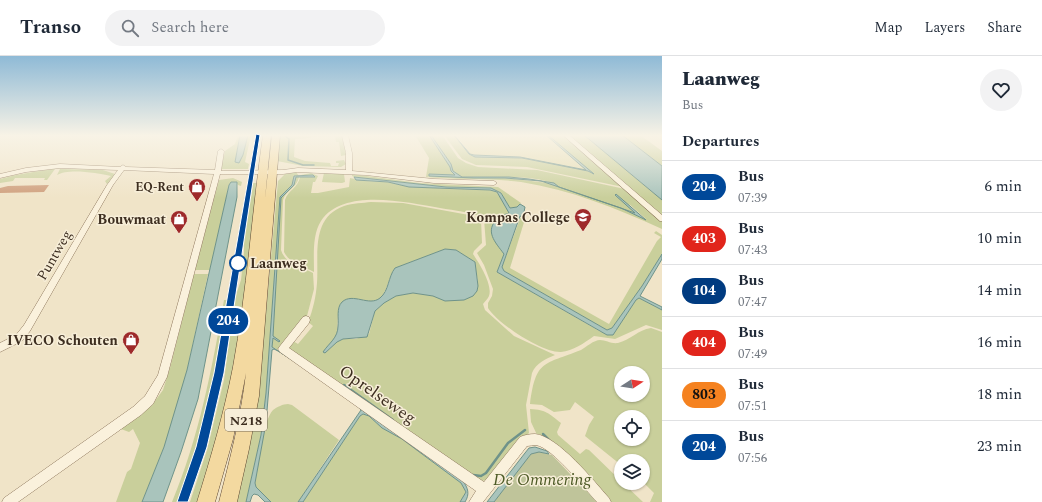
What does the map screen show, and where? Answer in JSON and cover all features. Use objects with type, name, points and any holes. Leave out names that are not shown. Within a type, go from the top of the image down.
[{"type":"main road","name":"N218","points":[[228,502],[241,448],[251,396],[268,171],[268,156]]},
{"type":"main road","name":"N218","points":[[206,502],[224,438],[240,366],[259,219],[271,156]]},
{"type":"street","points":[[8,502],[137,411],[149,400],[162,377],[218,172],[220,156]]},
{"type":"street","points":[[349,156],[349,172]]},
{"type":"street","points":[[590,156],[662,219]]},
{"type":"street","points":[[0,176],[26,170],[60,166],[218,172],[298,170],[349,172],[434,181],[494,183]]},
{"type":"street","name":"Puntweg","points":[[0,348],[19,338],[27,328],[110,185],[123,168]]},
{"type":"street","name":"Oprelseweg","points":[[306,320],[283,349],[484,489]]},
{"type":"street","points":[[475,502],[524,441],[536,440],[545,443],[558,453],[605,502]]},
{"type":"shaded area","points":[[493,156],[570,156],[587,170],[520,157]]},
{"type":"green space","points":[[224,156],[236,156],[235,162],[238,163],[242,156],[246,156],[245,162],[249,164],[248,169],[222,169],[221,167]]},
{"type":"green space","points":[[277,156],[294,156],[305,161],[330,163],[331,166],[338,166],[339,163],[336,163],[336,161],[344,160],[346,164],[341,167],[303,166],[277,161]]},
{"type":"green space","points":[[428,156],[443,156],[455,176],[429,174],[462,177],[453,171],[451,164],[445,156],[456,156],[466,163],[478,167],[537,170],[625,189],[662,221],[662,229],[593,201],[540,185],[485,179],[426,177],[429,158]],"holes":[[[514,177],[544,180],[558,186],[548,183],[505,178],[472,178]],[[629,204],[646,219],[623,209],[635,213]]]},
{"type":"green space","points":[[460,156],[522,158],[588,171],[593,174],[572,156],[588,156],[623,187],[527,167],[476,165],[462,159]]},
{"type":"green space","points":[[593,156],[609,156],[662,200],[662,216]]},
{"type":"green space","points":[[649,156],[662,156],[662,166]]},
{"type":"green space","points":[[55,169],[47,180],[44,180],[45,178],[15,178],[13,181],[0,183],[0,179],[7,177]]},
{"type":"green space","points":[[60,169],[103,170],[115,174],[107,184],[105,181],[111,176],[75,171],[57,175]]},
{"type":"green space","points":[[296,172],[299,176],[294,176],[292,185],[280,197],[266,393],[261,435],[246,502],[235,502],[266,312],[278,181],[285,174]]},
{"type":"green space","points":[[311,173],[318,176],[315,182],[313,182],[311,193],[349,187],[350,178],[366,181],[388,182],[409,187],[490,190],[497,192],[509,213],[500,216],[493,224],[504,254],[497,272],[601,332],[614,333],[636,300],[639,298],[662,310],[662,330],[646,325],[615,339],[594,336],[574,348],[561,352],[543,348],[510,329],[488,308],[488,303],[492,296],[493,289],[484,265],[477,253],[486,245],[484,219],[474,214],[411,203],[377,200],[360,201],[345,204],[331,210],[321,221],[316,233],[314,246],[314,272],[293,262],[284,252],[286,197],[297,184],[300,177],[314,177],[313,175],[301,175]]},
{"type":"green space","points":[[324,173],[344,174],[345,182],[322,182]]},
{"type":"green space","points":[[352,174],[419,183],[498,187],[521,203],[517,207],[510,208],[501,193],[491,188],[446,187],[354,177]]},
{"type":"green space","points":[[296,177],[299,177],[298,181],[286,194],[283,200],[281,250],[286,259],[290,262],[313,273],[314,289],[307,316],[278,350],[272,347],[281,198],[295,183]]},
{"type":"green space","points":[[233,178],[242,182],[241,186],[236,182],[229,185],[210,270],[195,270],[219,180]]},
{"type":"green space","points":[[253,183],[258,183],[238,355],[201,502],[190,502],[207,450],[224,380],[235,298],[241,280],[244,241]]},
{"type":"green space","points":[[371,202],[403,203],[469,215],[481,220],[482,243],[473,254],[485,274],[489,286],[489,296],[483,304],[485,310],[514,336],[555,355],[539,364],[532,373],[526,405],[529,433],[488,480],[480,481],[287,350],[293,341],[298,344],[313,326],[308,322],[313,308],[317,288],[318,239],[326,219],[333,212],[344,206]],"holes":[[[445,249],[456,250],[475,262],[478,284],[477,291],[433,296],[413,293],[396,296],[384,303],[375,311],[369,334],[356,339],[343,339],[337,342],[325,353],[337,334],[338,314],[359,299],[372,302],[381,298],[395,268]]]},
{"type":"green space","points":[[521,216],[525,219],[510,268],[609,324],[657,241],[661,237],[654,233],[656,231],[662,235],[662,254],[642,286],[612,328],[607,330],[504,271],[502,267]]},
{"type":"green space","points":[[194,274],[208,274],[187,370],[177,409],[164,447],[142,502],[116,502],[127,472],[131,469],[140,443],[133,429],[129,432],[121,429],[152,405],[163,390]]},
{"type":"green space","points":[[224,300],[227,300],[219,352],[208,402],[194,453],[177,502],[172,502],[190,453],[204,402]]},
{"type":"green space","points":[[651,328],[662,332],[662,502],[650,502],[654,493],[650,489],[650,454],[614,454],[614,459],[585,436],[594,417],[575,402],[570,410],[554,412],[542,405],[530,404],[535,379],[539,371],[550,362],[581,350],[598,340],[618,343]]},
{"type":"green space","points":[[288,404],[292,405],[339,440],[298,502],[271,502],[256,487],[255,483],[261,445],[269,416],[273,410]]},
{"type":"green space","points":[[530,409],[540,410],[553,417],[561,423],[557,432],[558,435],[580,454],[586,449],[589,450],[614,474],[614,490],[630,490],[643,502],[608,502],[538,437],[531,422]]},
{"type":"green space","points":[[363,414],[369,416],[382,428],[402,439],[461,483],[466,492],[460,502],[303,502],[360,416]]},
{"type":"green space","name":"De Ommering","points":[[539,452],[552,455],[572,476],[574,474],[600,502],[494,502],[527,458],[531,454]]},
{"type":"water","points":[[236,156],[243,156],[239,163],[235,162]]},
{"type":"water","points":[[443,156],[445,156],[451,164],[453,171],[462,177],[509,177],[529,179],[554,183],[559,187],[575,193],[541,181],[505,178],[474,178],[429,176],[429,174],[455,175],[451,171]]},
{"type":"water","points":[[473,156],[520,157],[586,170],[570,156],[573,156],[594,174],[588,171],[522,158]]},
{"type":"water","points":[[609,156],[649,156],[662,166],[662,200]]},
{"type":"water","points":[[313,175],[315,177],[296,177],[294,185],[281,198],[273,336],[280,341],[279,342],[273,338],[272,347],[306,369],[278,351],[274,349],[272,350],[266,423],[255,483],[256,487],[271,502],[265,502],[258,495],[254,494],[250,502],[246,502],[261,435],[266,393],[280,197],[292,185],[294,176]]},
{"type":"water","points":[[354,177],[446,187],[491,188],[501,193],[510,208],[517,207],[520,204],[525,207],[523,217],[520,216],[502,267],[504,271],[607,330],[612,328],[642,286],[662,254],[662,259],[640,296],[662,307],[662,310],[639,298],[636,300],[613,335],[607,335],[497,272],[504,254],[494,241],[491,232],[492,227],[499,217],[509,213],[497,192],[490,190],[409,187],[388,182],[356,180]]},
{"type":"water","points":[[231,182],[237,182],[237,197],[198,399],[163,502],[142,502],[164,447],[187,370],[229,185]]},
{"type":"water","points":[[616,194],[646,220],[623,209],[635,213],[615,195]]},
{"type":"water","points":[[445,249],[456,250],[475,262],[478,286],[477,291],[473,296],[464,300],[445,301],[433,296],[413,293],[396,296],[384,303],[375,311],[367,337],[343,339],[337,342],[325,353],[323,352],[333,340],[338,330],[338,310],[342,302],[351,298],[371,301],[380,298],[387,288],[395,268]]},
{"type":"water","points":[[359,408],[463,481],[468,491],[468,496],[465,502],[460,502],[466,492],[461,483],[402,439],[382,428],[369,416],[363,414],[360,416],[303,502],[298,502],[361,410]]},
{"type":"water","points":[[535,447],[547,451],[549,454],[539,452],[531,454],[494,502],[487,502],[529,448]]},
{"type":"building","points":[[49,185],[44,192],[0,193],[0,188],[8,186]]},
{"type":"waterway","points":[[288,156],[288,160],[303,165],[314,165]]},
{"type":"waterway","points":[[344,385],[393,420]]},
{"type":"waterway","points":[[473,475],[481,476],[486,473],[508,443],[525,430]]},
{"type":"waterway","points":[[543,434],[549,440]]},
{"type":"bus line","name":"204","points":[[182,502],[210,416],[219,373],[238,264],[254,156]]},
{"type":"place","name":"EQ-Rent","points":[[197,202]]},
{"type":"place","name":"Kompas College","points":[[583,232]]},
{"type":"place","name":"Bouwmaat","points":[[179,234]]},
{"type":"place","name":"Laanweg","points":[[238,263]]},
{"type":"place","name":"IVECO Schouten","points":[[131,355]]}]
